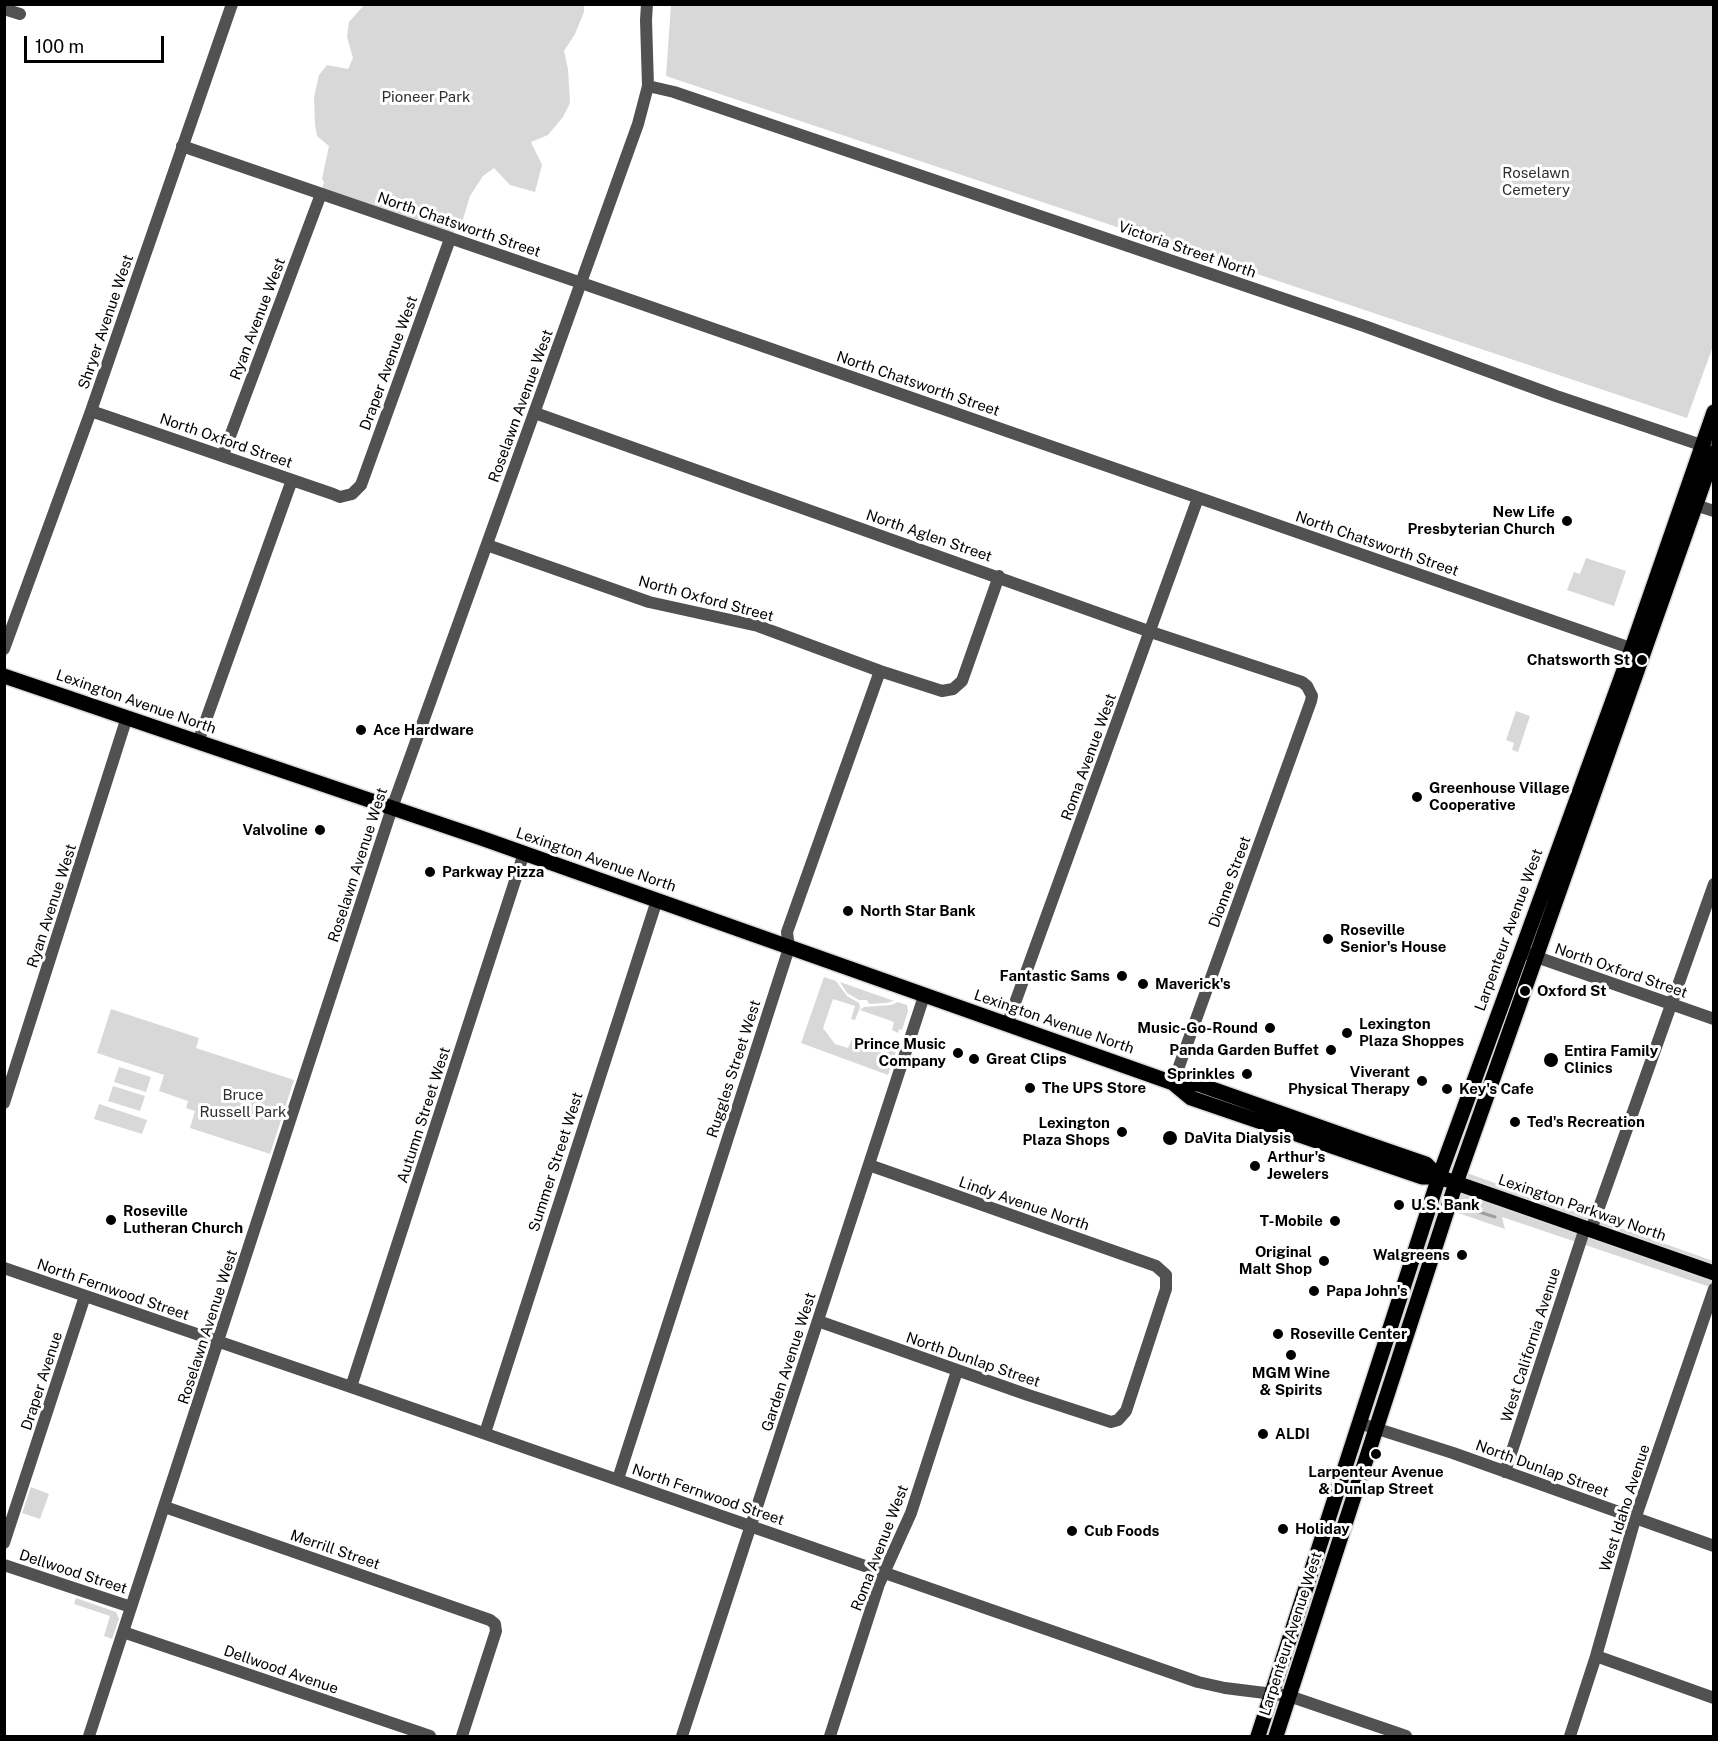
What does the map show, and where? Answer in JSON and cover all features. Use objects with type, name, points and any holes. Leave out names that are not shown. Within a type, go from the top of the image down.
[{"type":"main road","name":"Larpenteur Avenue West","points":[[1258,1737],[1439,1177],[1520,951],[1695,505],[1710,450],[1713,412]]},
{"type":"main road","name":"Larpenteur Avenue West","points":[[1276,1737],[1456,1183],[1537,957],[1637,650],[1710,450]]},
{"type":"main road","name":"Lexington Avenue North","points":[[4,676],[524,853],[1173,1083],[1191,1098],[1422,1177],[1439,1177]]},
{"type":"main road","name":"Lexington Parkway North","points":[[1439,1177],[1713,1273]]},
{"type":"street","name":"Shryer Avenue West","points":[[4,649],[91,411],[232,4]]},
{"type":"street","name":"Roselawn Avenue West","points":[[89,1737],[392,808],[638,124],[648,86],[647,4]]},
{"type":"street","points":[[4,9],[20,14]]},
{"type":"street","name":"Victoria Street North","points":[[648,86],[674,92],[1355,323],[1710,450]]},
{"type":"street","name":"North Chatsworth Street","points":[[182,146],[1637,650]]},
{"type":"street","name":"Ryan Avenue West","points":[[223,455],[321,194]]},
{"type":"street","name":"Draper Avenue West","points":[[352,494],[361,485],[450,239]]},
{"type":"street","name":"North Oxford Street","points":[[91,411],[340,496],[352,494]]},
{"type":"street","name":"North Aglen Street","points":[[535,412],[1151,632],[1302,682],[1310,691]]},
{"type":"street","points":[[198,742],[292,480]]},
{"type":"street","name":"Roma Avenue West","points":[[1007,1025],[1198,498]]},
{"type":"street","points":[[1695,505],[1713,511]]},
{"type":"street","name":"North Oxford Street","points":[[487,544],[649,602],[758,626],[942,691],[953,689],[962,681],[999,576]]},
{"type":"street","name":"Ruggles Street West","points":[[618,1479],[789,948],[787,932],[880,671]]},
{"type":"street","name":"Dionne Street","points":[[1173,1083],[1311,701],[1310,691]]},
{"type":"street","name":"Ryan Avenue West","points":[[4,1103],[127,717]]},
{"type":"street","name":"Autumn Street West","points":[[351,1387],[524,853]]},
{"type":"street","name":"West California Avenue","points":[[1505,1472],[1588,1229],[1713,884]]},
{"type":"street","name":"Summer Street West","points":[[485,1433],[657,900]]},
{"type":"street","name":"North Oxford Street","points":[[1520,951],[1713,1019]]},
{"type":"street","name":"Garden Avenue West","points":[[682,1737],[924,996]]},
{"type":"street","name":"Lindy Avenue North","points":[[869,1165],[1156,1266],[1166,1275],[1166,1289],[1126,1411],[1118,1420]]},
{"type":"street","name":"North Fernwood Street","points":[[4,1268],[751,1525],[1198,1682],[1225,1688],[1289,1696],[1406,1737]]},
{"type":"street","name":"West Idaho Avenue","points":[[1570,1737],[1635,1519],[1713,1289]]},
{"type":"street","name":"Draper Avenue","points":[[4,1543],[85,1296]]},
{"type":"street","name":"North Dunlap Street","points":[[818,1321],[1103,1420],[1118,1420]]},
{"type":"street","name":"Roma Avenue West","points":[[830,1737],[884,1572],[911,1513],[957,1371]]},
{"type":"street","name":"North Dunlap Street","points":[[1359,1423],[1713,1546]]},
{"type":"street","name":"Merrill Street","points":[[165,1507],[478,1616],[495,1624],[496,1631],[462,1737]]},
{"type":"street","name":"Dellwood Street","points":[[4,1565],[131,1607]]},
{"type":"street","name":"Dellwood Avenue","points":[[123,1632],[430,1737]]},
{"type":"street","points":[[1596,1656],[1713,1698]]},
{"type":"green space","name":"Pioneer Park","points":[[364,5],[584,5],[584,12],[575,34],[564,51],[568,69],[570,103],[563,117],[548,135],[531,142],[542,165],[535,192],[510,185],[494,168],[483,176],[470,196],[460,229],[455,228],[453,234],[322,189],[329,146],[317,136],[315,125],[314,97],[319,75],[327,65],[348,69],[353,58],[347,37],[349,22]]},
{"type":"green space","name":"Roselawn Cemetery","points":[[671,5],[1713,5],[1713,346],[1687,418],[666,76]]},
{"type":"green space","points":[[1586,558],[1626,571],[1614,606],[1567,590],[1574,572],[1580,574]]},
{"type":"green space","points":[[1516,711],[1530,716],[1518,752],[1512,750],[1514,743],[1506,740]]},
{"type":"green space","points":[[824,977],[836,981],[847,996],[859,1003],[860,1008],[855,1020],[851,1019],[855,1006],[833,999],[823,1028],[835,1044],[848,1048],[853,1037],[885,1048],[887,1042],[898,1046],[888,1075],[801,1043]]},
{"type":"green space","points":[[840,982],[894,1001],[869,1004],[867,1000],[859,1000],[847,993]]},
{"type":"green space","points":[[898,1002],[907,1005],[908,1011],[902,1030],[899,1029],[898,1033],[892,1030],[894,1022],[860,1010],[864,1007],[891,1005]]},
{"type":"green space","name":"Bruce Russell Park","points":[[111,1009],[199,1038],[196,1048],[294,1080],[270,1154],[190,1128],[195,1111],[186,1108],[188,1101],[159,1091],[164,1075],[97,1053]]},
{"type":"green space","points":[[119,1067],[151,1077],[146,1092],[114,1082]]},
{"type":"green space","points":[[113,1086],[145,1096],[140,1111],[108,1101]]},
{"type":"green space","points":[[99,1104],[147,1120],[142,1134],[94,1119]]},
{"type":"green space","points":[[1453,1168],[1713,1261],[1713,1288],[1502,1217],[1505,1229],[1458,1213],[1459,1202],[1443,1196]]},
{"type":"green space","points":[[31,1487],[49,1494],[40,1519],[22,1513]]},
{"type":"green space","points":[[76,1598],[116,1612],[119,1619],[112,1639],[104,1636],[110,1616],[74,1604]]},
{"type":"waterway","points":[[1461,1206],[1495,1217]]},
{"type":"place","name":"New Life Presbyterian Church","points":[[1567,521]]},
{"type":"place","name":"Chatsworth St","points":[[1642,660]]},
{"type":"place","name":"Ace Hardware","points":[[361,730]]},
{"type":"place","name":"Greenhouse Village Cooperative","points":[[1417,797]]},
{"type":"place","name":"Valvoline","points":[[320,830]]},
{"type":"place","name":"Parkway Pizza","points":[[430,872]]},
{"type":"place","name":"North Star Bank","points":[[848,911]]},
{"type":"place","name":"Roseville Senior's House","points":[[1328,939]]},
{"type":"place","name":"Fantastic Sams","points":[[1122,976]]},
{"type":"place","name":"Maverick's","points":[[1143,984]]},
{"type":"place","name":"Oxford St","points":[[1525,991]]},
{"type":"place","name":"Music-Go-Round","points":[[1270,1028]]},
{"type":"place","name":"Lexington Plaza Shoppes","points":[[1347,1033]]},
{"type":"place","name":"Panda Garden Buffet","points":[[1331,1050]]},
{"type":"place","name":"Prince Music Company","points":[[958,1053]]},
{"type":"place","name":"Great Clips","points":[[974,1059]]},
{"type":"place","name":"Entira Family Clinics","points":[[1551,1060]]},
{"type":"place","name":"Sprinkles","points":[[1247,1074]]},
{"type":"place","name":"Viverant Physical Therapy","points":[[1422,1081]]},
{"type":"place","name":"The UPS Store","points":[[1030,1088]]},
{"type":"place","name":"Key's Cafe","points":[[1447,1089]]},
{"type":"place","name":"Ted's Recreation","points":[[1515,1122]]},
{"type":"place","name":"Lexington Plaza Shops","points":[[1122,1132]]},
{"type":"place","name":"DaVita Dialysis","points":[[1170,1138]]},
{"type":"place","name":"Arthur's Jewelers","points":[[1255,1166]]},
{"type":"place","name":"U.S. Bank","points":[[1399,1205]]},
{"type":"place","name":"Roseville Lutheran Church","points":[[111,1220]]},
{"type":"place","name":"T-Mobile","points":[[1335,1221]]},
{"type":"place","name":"Walgreens","points":[[1462,1255]]},
{"type":"place","name":"Original Malt Shop","points":[[1324,1261]]},
{"type":"place","name":"Papa John's","points":[[1314,1291]]},
{"type":"place","name":"Roseville Center","points":[[1278,1334]]},
{"type":"place","name":"MGM Wine & Spirits","points":[[1291,1355]]},
{"type":"place","name":"ALDI","points":[[1263,1434]]},
{"type":"place","name":"Larpenteur Avenue & Dunlap Street","points":[[1376,1454]]},
{"type":"place","name":"Holiday","points":[[1283,1529]]},
{"type":"place","name":"Cub Foods","points":[[1072,1531]]}]
